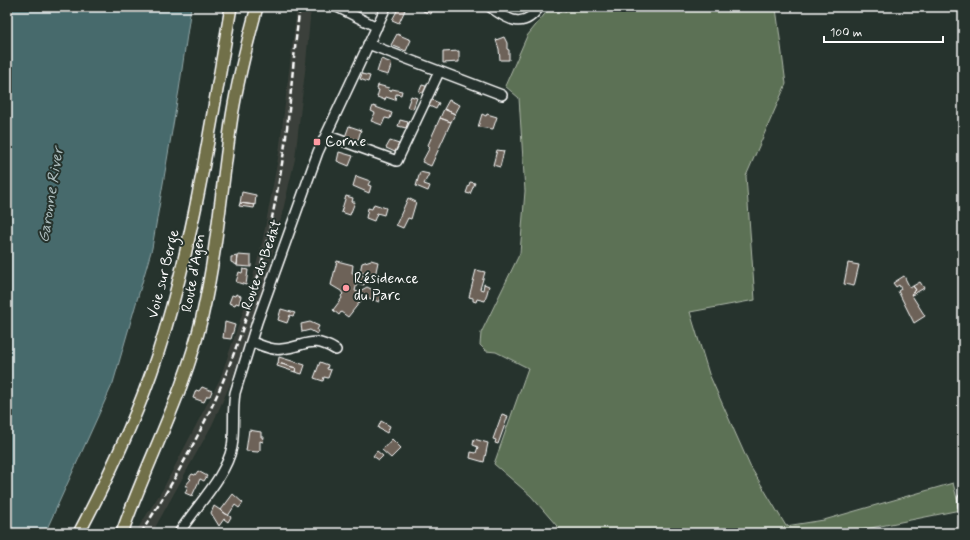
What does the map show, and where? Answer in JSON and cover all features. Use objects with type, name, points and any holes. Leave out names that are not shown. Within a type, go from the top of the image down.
[{"type":"main road","name":"Voie sur Berge","points":[[79,533],[132,422],[157,357],[177,291],[197,203],[231,7]]},
{"type":"main road","name":"Route d'Agen","points":[[122,533],[136,492],[187,369],[202,319],[210,278],[240,70],[256,7]]},
{"type":"street","points":[[337,7],[377,27]]},
{"type":"street","name":"Route du Bedat","points":[[179,533],[218,478],[231,451],[232,409],[235,392],[294,216],[326,135],[386,7]]},
{"type":"street","points":[[490,7],[513,21],[521,21],[534,15],[539,7]]},
{"type":"street","points":[[368,44],[502,95]]},
{"type":"street","points":[[326,135],[396,161],[439,72]]},
{"type":"street","points":[[252,342],[281,350],[319,342],[336,350]]},
{"type":"street","points":[[963,499],[963,506]]},
{"type":"shaded area","points":[[297,7],[311,7],[306,63],[295,159],[268,274],[232,380],[212,425],[152,533],[135,533],[163,489],[220,379],[246,303],[263,239],[279,153]]},
{"type":"green space","points":[[7,7],[11,7],[7,90]]},
{"type":"green space","points":[[567,7],[776,8],[786,84],[746,176],[755,300],[690,312],[709,374],[750,466],[786,526],[824,520],[953,483],[960,510],[846,533],[563,533],[531,496],[494,464],[528,368],[496,352],[486,351],[480,345],[481,333],[520,253],[525,191],[519,98],[505,86],[527,36],[548,10],[565,12]]},
{"type":"water","name":"Garonne River","points":[[11,7],[191,7],[179,90],[152,248],[113,383],[45,533],[7,533],[7,90]]},
{"type":"building","points":[[396,7],[405,10],[399,23],[392,20],[397,11],[394,10]]},
{"type":"building","points":[[424,7],[433,7],[431,14],[423,11]]},
{"type":"building","points":[[397,34],[411,40],[406,51],[391,45]]},
{"type":"building","points":[[504,37],[507,43],[507,49],[509,50],[509,60],[500,60],[496,40]]},
{"type":"building","points":[[459,51],[459,62],[443,63],[443,52]]},
{"type":"building","points":[[381,59],[392,63],[388,75],[377,72]]},
{"type":"building","points":[[362,74],[370,76],[368,82],[360,79]]},
{"type":"building","points":[[378,85],[389,88],[388,90],[391,91],[392,89],[402,91],[401,95],[396,94],[395,100],[386,97],[385,100],[377,97],[379,90],[377,89]]},
{"type":"building","points":[[422,85],[429,87],[425,94],[419,92]]},
{"type":"building","points":[[411,96],[417,98],[413,109],[407,107]]},
{"type":"building","points":[[430,99],[439,103],[436,109],[427,105]]},
{"type":"building","points":[[449,100],[460,105],[455,114],[444,109]]},
{"type":"building","points":[[373,106],[392,113],[390,119],[385,118],[382,125],[371,121],[375,113],[371,111]]},
{"type":"building","points":[[444,109],[455,114],[451,122],[440,118]]},
{"type":"building","points":[[482,114],[497,117],[493,129],[478,127]]},
{"type":"building","points":[[440,118],[451,122],[431,166],[422,162],[430,147],[428,145]]},
{"type":"building","points":[[400,120],[408,122],[406,128],[398,126]]},
{"type":"building","points":[[349,126],[361,130],[358,140],[345,137]]},
{"type":"building","points":[[390,141],[399,144],[395,152],[386,148]]},
{"type":"building","points":[[497,150],[504,151],[500,167],[493,165]]},
{"type":"building","points":[[339,152],[353,156],[349,166],[337,161]]},
{"type":"building","points":[[420,172],[429,174],[424,184],[430,186],[428,191],[416,186]]},
{"type":"building","points":[[356,176],[370,181],[368,185],[371,186],[369,193],[353,186]]},
{"type":"building","points":[[470,182],[475,183],[470,194],[466,193]]},
{"type":"building","points":[[242,192],[256,195],[255,205],[240,203]]},
{"type":"building","points":[[346,196],[353,198],[352,202],[355,202],[350,215],[341,212]]},
{"type":"building","points":[[408,198],[416,202],[411,219],[408,218],[403,228],[396,225]]},
{"type":"building","points":[[240,203],[255,205],[254,208],[239,206]]},
{"type":"building","points":[[374,204],[386,208],[384,215],[377,213],[374,221],[366,218],[368,208],[372,209]]},
{"type":"building","points":[[238,255],[251,256],[251,267],[237,266]]},
{"type":"building","points":[[238,256],[237,265],[231,262],[231,257]]},
{"type":"building","points":[[371,260],[378,262],[375,276],[360,272],[362,263]]},
{"type":"building","name":"Résidence du Parc","points":[[337,261],[353,265],[352,273],[366,276],[364,285],[357,283],[355,291],[358,292],[367,287],[383,295],[379,302],[369,298],[363,298],[348,317],[341,312],[339,315],[333,310],[342,298],[341,296],[343,294],[331,285]]},
{"type":"building","points":[[848,263],[859,265],[854,286],[844,284]]},
{"type":"building","points":[[243,269],[248,270],[246,285],[236,282],[239,272],[242,273]]},
{"type":"building","points":[[476,270],[485,272],[480,289],[483,290],[484,284],[489,286],[485,301],[477,299],[476,302],[473,301],[473,298],[469,297]]},
{"type":"building","points":[[904,276],[910,288],[913,286],[916,290],[911,294],[925,316],[914,323],[898,291],[901,289],[899,285],[896,287],[893,283]]},
{"type":"building","points":[[920,282],[924,288],[912,295],[911,294],[916,290],[913,286]]},
{"type":"building","points":[[236,294],[241,296],[239,304],[236,303],[235,305],[229,303],[232,295],[235,296]]},
{"type":"building","points":[[281,309],[295,313],[293,316],[290,315],[287,323],[278,320]]},
{"type":"building","points":[[225,322],[235,325],[231,339],[223,338]]},
{"type":"building","points":[[310,322],[319,326],[317,330],[319,331],[317,334],[310,330],[302,332],[301,324]]},
{"type":"building","points":[[279,357],[305,365],[302,374],[295,372],[296,368],[278,363]]},
{"type":"building","points":[[320,362],[328,365],[327,369],[331,370],[328,378],[324,377],[323,381],[314,378]]},
{"type":"building","points":[[278,363],[296,368],[295,372],[277,366]]},
{"type":"building","points":[[202,387],[212,391],[210,396],[207,396],[204,402],[193,398],[196,390],[199,391]]},
{"type":"building","points":[[502,414],[508,416],[498,444],[495,443],[496,440],[493,439]]},
{"type":"building","points":[[381,421],[390,426],[387,433],[378,428]]},
{"type":"building","points":[[249,430],[261,432],[261,437],[264,437],[263,442],[260,441],[260,450],[258,452],[246,451]]},
{"type":"building","points":[[392,439],[401,448],[391,458],[382,450]]},
{"type":"building","points":[[474,439],[488,443],[484,462],[470,458],[471,452],[476,453],[478,447],[473,445]]},
{"type":"building","points":[[377,451],[383,456],[379,460],[373,456]]},
{"type":"building","points":[[198,471],[207,476],[204,481],[200,479],[192,496],[185,493],[188,486],[185,486],[191,479],[189,478],[192,474],[195,475]]},
{"type":"building","points":[[233,494],[243,503],[239,508],[235,505],[228,516],[221,510]]},
{"type":"building","points":[[214,506],[231,517],[228,522],[224,519],[219,526],[211,513]]},
{"type":"railway","points":[[141,533],[175,478],[196,440],[223,381],[244,326],[274,210],[284,151],[300,7]]},
{"type":"place","name":"Corne","points":[[317,142]]},
{"type":"place","name":"Résidence du Parc","points":[[346,288]]}]
